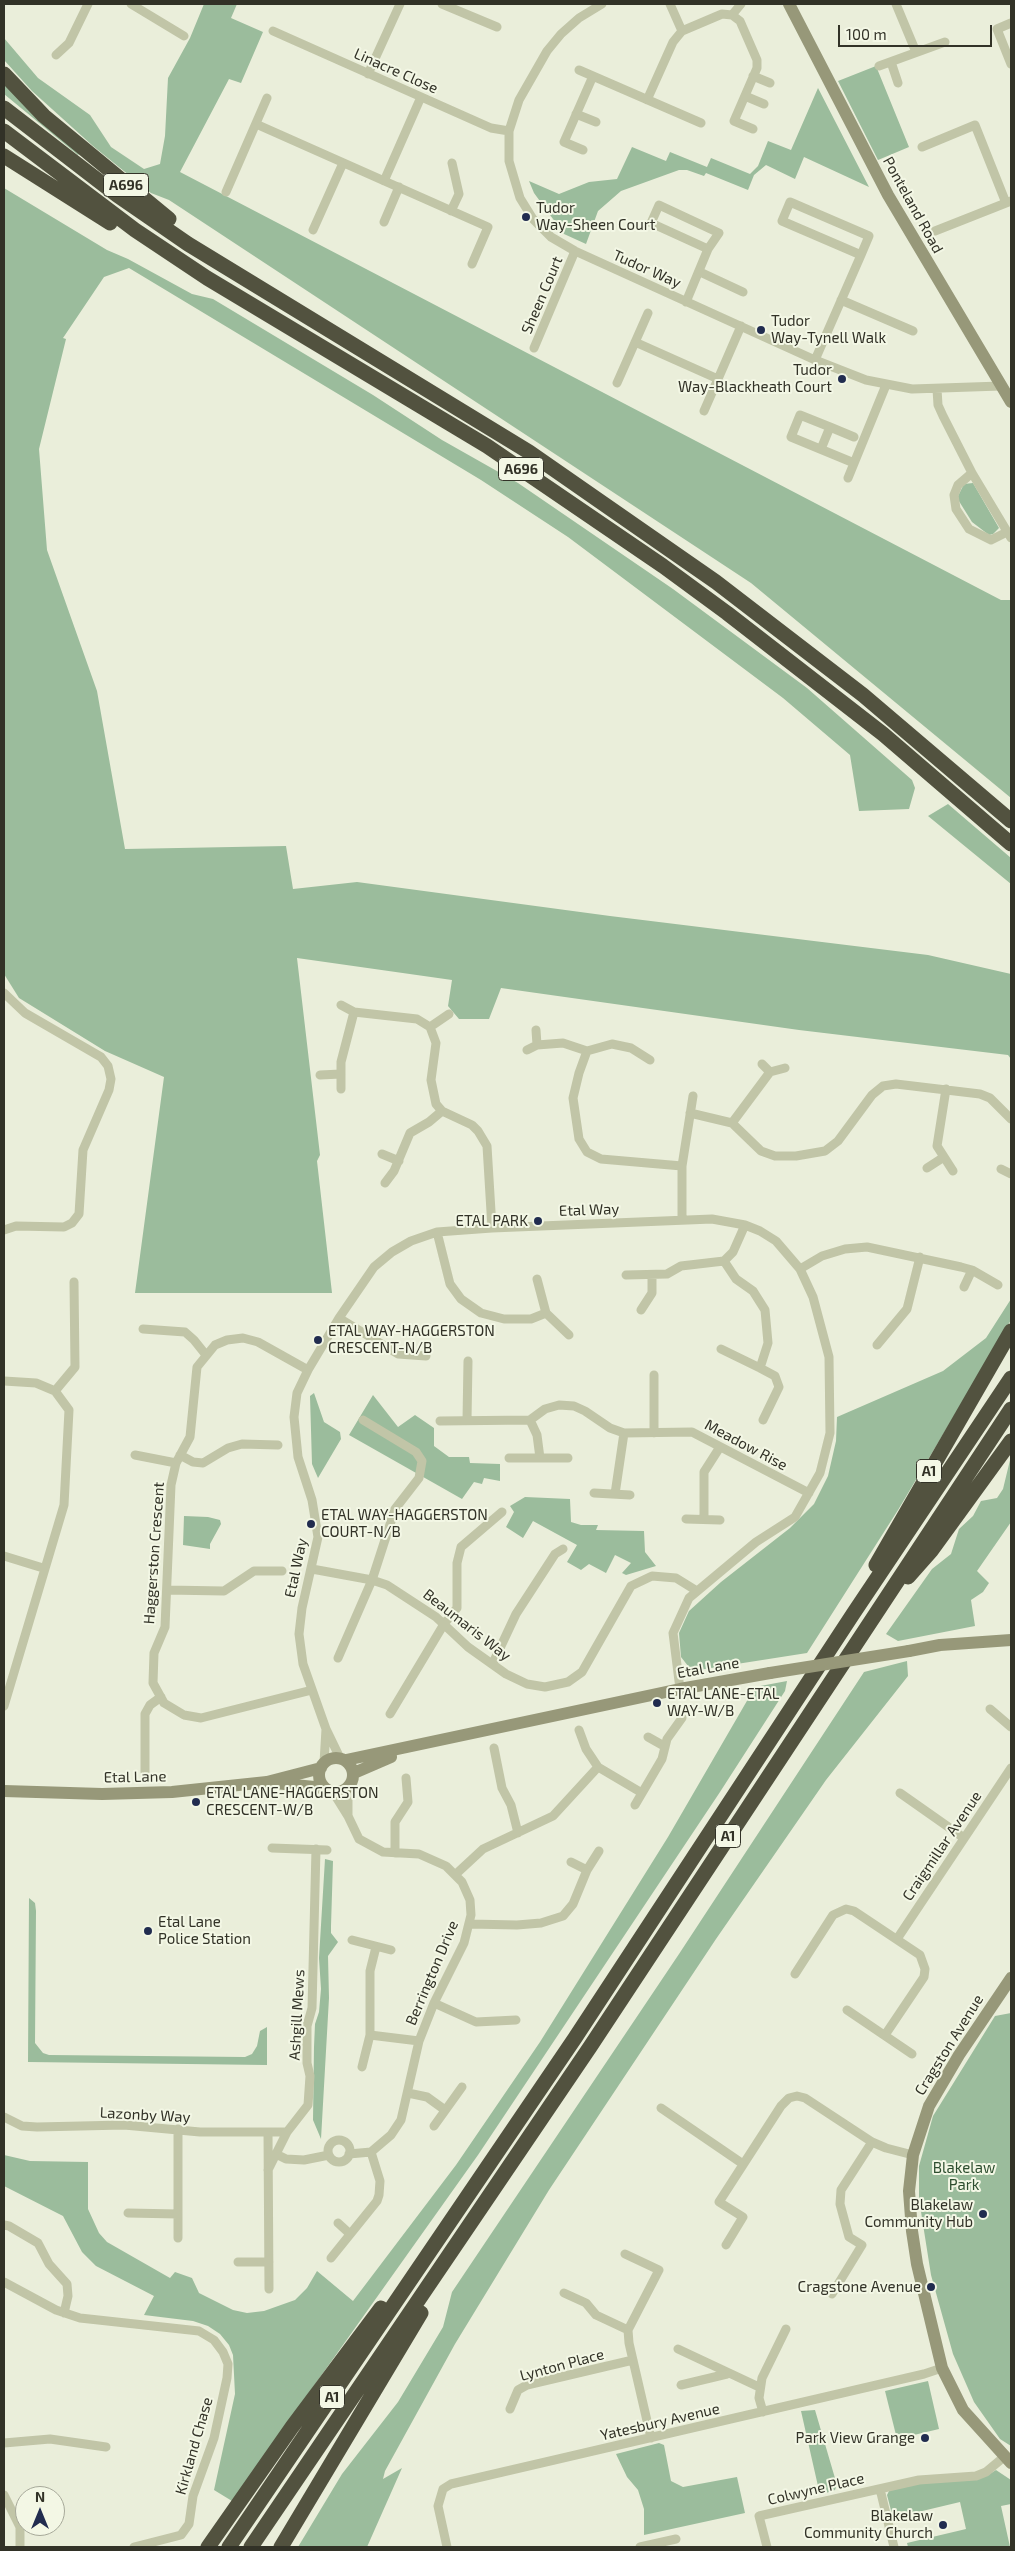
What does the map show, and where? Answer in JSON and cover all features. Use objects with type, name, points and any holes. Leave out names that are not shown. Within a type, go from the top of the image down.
[{"type":"highway","name":"A696","points":[[4,74],[44,116],[97,162],[162,214],[221,255],[256,287]]},
{"type":"highway","name":"A696","points":[[4,108],[116,195],[256,287],[438,395],[529,452],[716,582],[863,695],[1011,821]]},
{"type":"highway","name":"A696","points":[[4,131],[135,230],[275,320],[487,446],[663,566],[727,612],[883,734],[1011,844]]},
{"type":"highway","name":"A696","points":[[4,156],[203,285],[275,320]]},
{"type":"highway","name":"A1","points":[[852,1614],[883,1550],[1011,1330]]},
{"type":"highway","name":"A1","points":[[229,2547],[575,2038],[852,1614],[1011,1378]]},
{"type":"highway","name":"A1","points":[[251,2547],[452,2252],[1011,1409]]},
{"type":"highway","name":"A1","points":[[867,1625],[931,1551],[1011,1441]]},
{"type":"highway","points":[[208,2547],[292,2427],[370,2323],[435,2246]]},
{"type":"highway","points":[[281,2547],[414,2327],[452,2252]]},
{"type":"street","points":[[56,54],[69,43],[88,4]]},
{"type":"street","points":[[131,4],[184,36]]},
{"type":"street","points":[[368,74],[400,4]]},
{"type":"street","points":[[442,4],[497,27]]},
{"type":"street","name":"Tudor Way","points":[[601,4],[567,29],[547,51],[519,100],[509,131],[509,161],[520,198],[533,219],[551,237],[575,251],[686,302],[815,360],[866,380],[886,385],[937,389],[1002,386]]},
{"type":"street","points":[[670,4],[682,31]]},
{"type":"street","points":[[732,15],[740,4]]},
{"type":"street","name":"Ponteland Road","points":[[791,4],[827,81],[888,195],[1011,402]]},
{"type":"street","points":[[896,4],[916,52]]},
{"type":"street","points":[[647,100],[673,42],[682,31],[722,14],[732,15],[740,20],[757,60],[757,68],[734,120],[753,129]]},
{"type":"street","points":[[1011,23],[997,29],[1011,64]]},
{"type":"street","name":"Linacre Close","points":[[273,31],[491,128],[509,131]]},
{"type":"street","points":[[879,66],[944,42]]},
{"type":"street","points":[[891,62],[898,83]]},
{"type":"street","points":[[579,70],[700,123]]},
{"type":"street","points":[[583,150],[564,142],[593,76]]},
{"type":"street","points":[[753,76],[770,83]]},
{"type":"street","points":[[745,96],[764,104]]},
{"type":"street","points":[[384,181],[422,97]]},
{"type":"street","points":[[226,192],[267,98]]},
{"type":"street","points":[[576,114],[596,122]]},
{"type":"street","points":[[256,124],[488,227],[472,264]]},
{"type":"street","points":[[922,147],[974,126],[1009,202],[935,231]]},
{"type":"street","points":[[313,230],[343,163]]},
{"type":"street","points":[[451,211],[459,194],[452,163]]},
{"type":"street","points":[[384,222],[399,187]]},
{"type":"street","points":[[815,360],[861,255],[869,236],[790,202],[782,221],[861,255]]},
{"type":"street","points":[[686,302],[708,249],[719,233],[659,205],[651,222],[708,249]]},
{"type":"street","name":"Sheen Court","points":[[534,348],[575,251]]},
{"type":"street","points":[[700,272],[743,292]]},
{"type":"street","points":[[841,300],[913,331]]},
{"type":"street","points":[[618,383],[648,313]]},
{"type":"street","points":[[704,411],[741,326]]},
{"type":"street","points":[[635,342],[718,379]]},
{"type":"street","points":[[848,478],[886,385]]},
{"type":"street","points":[[937,389],[938,405],[972,473],[1009,535],[991,540],[969,529],[956,510],[954,496],[958,485],[972,473]]},
{"type":"street","points":[[854,437],[800,415],[791,437],[854,463]]},
{"type":"street","points":[[821,449],[830,427]]},
{"type":"street","points":[[4,993],[25,1013],[101,1057],[108,1066],[111,1079],[110,1090],[83,1150],[79,1214],[72,1223],[64,1227],[16,1226],[4,1230]]},
{"type":"street","points":[[341,1005],[354,1012],[417,1019],[430,1027],[436,1043],[431,1080],[432,1093],[436,1104],[442,1111],[472,1125],[487,1146],[492,1228]]},
{"type":"street","points":[[341,1089],[343,1052],[354,1012]]},
{"type":"street","points":[[430,1027],[449,1014]]},
{"type":"street","points":[[536,1030],[537,1045]]},
{"type":"street","points":[[527,1050],[537,1045],[563,1044],[587,1051],[612,1044],[631,1048],[650,1060]]},
{"type":"street","points":[[587,1051],[573,1098],[579,1139],[587,1152],[601,1159],[682,1166]]},
{"type":"street","points":[[762,1064],[770,1072]]},
{"type":"street","points":[[732,1123],[770,1072],[785,1068]]},
{"type":"street","points":[[320,1075],[341,1074]]},
{"type":"street","points":[[690,1113],[732,1123],[761,1151],[776,1156],[796,1156],[825,1151],[838,1141],[872,1095],[883,1086],[896,1084],[980,1094],[990,1098],[1011,1119]]},
{"type":"street","points":[[946,1089],[937,1146],[953,1171]]},
{"type":"street","points":[[682,1220],[682,1166],[693,1096]]},
{"type":"street","points":[[385,1183],[399,1161],[404,1142],[410,1133],[429,1122],[442,1111]]},
{"type":"street","points":[[382,1154],[399,1161]]},
{"type":"street","points":[[927,1168],[944,1157]]},
{"type":"street","points":[[1001,1169],[1011,1174]]},
{"type":"street","name":"Etal Way","points":[[343,1759],[326,1728],[303,1664],[300,1634],[302,1608],[318,1537],[312,1500],[298,1457],[294,1417],[297,1393],[308,1370],[339,1318],[374,1267],[392,1252],[411,1241],[437,1232],[712,1219],[745,1225],[776,1241],[800,1269],[813,1297],[824,1331],[829,1357],[831,1388],[830,1433],[820,1473],[795,1517],[756,1542],[689,1598],[673,1633],[680,1689]]},
{"type":"street","points":[[626,1276],[667,1274],[681,1266],[724,1261],[734,1252],[745,1225]]},
{"type":"street","points":[[437,1232],[450,1284],[461,1299],[481,1313],[504,1319],[531,1319],[546,1313]]},
{"type":"street","points":[[800,1269],[822,1256],[845,1248],[867,1247],[920,1257],[972,1270],[998,1285]]},
{"type":"street","points":[[877,1345],[907,1309],[920,1257]]},
{"type":"street","points":[[724,1261],[736,1279],[753,1291],[765,1310],[768,1343],[760,1368]]},
{"type":"street","points":[[964,1287],[972,1270]]},
{"type":"street","points":[[641,1310],[652,1292],[652,1275]]},
{"type":"street","points":[[538,1279],[546,1313],[569,1335]]},
{"type":"street","points":[[55,1392],[75,1367],[74,1282]]},
{"type":"street","points":[[339,1318],[398,1354],[426,1356]]},
{"type":"street","points":[[143,1329],[185,1332],[206,1355],[221,1343],[243,1338],[258,1342],[308,1370]]},
{"type":"street","points":[[720,1349],[775,1376],[780,1387],[762,1420]]},
{"type":"street","name":"Haggerston Crescent","points":[[161,1697],[153,1683],[154,1653],[165,1626],[170,1503],[178,1459],[190,1437],[197,1367],[206,1355]]},
{"type":"street","points":[[467,1420],[468,1361]]},
{"type":"street","points":[[654,1375],[654,1433]]},
{"type":"street","points":[[4,1381],[36,1383],[55,1392],[69,1410],[64,1505],[43,1568],[4,1706]]},
{"type":"street","name":"Meadow Rise","points":[[530,1420],[544,1408],[559,1405],[574,1406],[610,1428],[624,1433],[692,1432],[808,1493]]},
{"type":"street","points":[[338,1658],[372,1580],[395,1509],[419,1478],[422,1460],[416,1452],[363,1420]]},
{"type":"street","points":[[440,1421],[530,1420],[537,1435],[540,1458]]},
{"type":"street","points":[[615,1494],[624,1433]]},
{"type":"street","points":[[135,1455],[203,1463],[228,1448],[242,1444],[278,1445]]},
{"type":"street","points":[[704,1519],[704,1472],[720,1447]]},
{"type":"street","points":[[509,1458],[568,1458]]},
{"type":"street","points":[[594,1493],[630,1495]]},
{"type":"street","points":[[390,1714],[444,1624],[457,1608],[457,1563],[461,1547],[502,1512]]},
{"type":"street","points":[[686,1519],[720,1520]]},
{"type":"street","points":[[493,1663],[516,1614],[555,1554],[563,1549]]},
{"type":"street","points":[[4,1556],[43,1568]]},
{"type":"street","name":"Beaumaris Way","points":[[312,1568],[372,1580],[387,1585],[411,1599],[444,1624],[468,1647],[506,1674],[527,1684],[545,1688],[568,1682],[582,1672],[631,1586],[652,1576],[676,1578],[697,1591]]},
{"type":"street","points":[[167,1590],[224,1591],[254,1571],[282,1571]]},
{"type":"street","name":"Etal Lane","points":[[343,1759],[414,1746],[680,1689],[940,1645],[1011,1640]]},
{"type":"street","points":[[145,1772],[145,1714],[150,1705],[161,1697],[164,1703],[184,1715],[201,1718],[312,1690]]},
{"type":"street","points":[[990,1709],[1011,1727]]},
{"type":"street","points":[[634,1805],[662,1759],[667,1739],[682,1718]]},
{"type":"street","name":"Etal Way","points":[[322,1765],[326,1728]]},
{"type":"street","points":[[579,1730],[586,1749],[598,1767],[642,1793]]},
{"type":"street","points":[[648,1737],[664,1746]]},
{"type":"street","name":"Etal Lane","points":[[354,1773],[414,1746]]},
{"type":"street","points":[[494,1748],[502,1788],[512,1805],[518,1833]]},
{"type":"street","points":[[332,1759],[343,1759],[351,1766],[354,1773],[348,1788],[329,1790],[319,1778],[322,1765],[332,1759]]},
{"type":"street","name":"Etal Lane","points":[[4,1791],[139,1794],[267,1782],[322,1765]]},
{"type":"street","points":[[456,1874],[483,1849],[553,1816],[598,1767]]},
{"type":"street","name":"Craigmillar Avenue","points":[[897,1939],[1011,1768]]},
{"type":"street","points":[[395,1853],[395,1822],[408,1802],[406,1778]]},
{"type":"street","name":"Etal Lane","points":[[267,1782],[329,1790]]},
{"type":"street","name":"Berrington Drive","points":[[348,1788],[348,1816]]},
{"type":"street","name":"Berrington Drive","points":[[329,1790],[348,1816],[359,1839],[375,1849],[426,1857],[446,1866],[462,1882],[470,1900],[470,1924],[464,1943],[434,2002],[419,2041],[408,2093],[397,2128],[371,2152]]},
{"type":"street","points":[[900,1793],[964,1838]]},
{"type":"street","points":[[272,1848],[327,1850]]},
{"type":"street","name":"Ashgill Mews","points":[[268,2170],[287,2132],[308,2104],[310,2076],[307,2063],[307,2026],[312,2008],[316,1849]]},
{"type":"street","points":[[470,1924],[518,1925],[540,1923],[563,1916],[573,1904],[587,1870],[599,1851]]},
{"type":"street","points":[[571,1862],[587,1870]]},
{"type":"street","points":[[795,1974],[832,1915],[839,1911],[854,1911],[897,1939],[920,1955],[925,1969],[924,1977],[885,2035]]},
{"type":"street","points":[[352,1940],[391,1950]]},
{"type":"street","points":[[362,2067],[370,2035],[370,1971],[376,1947]]},
{"type":"street","name":"Cragston Avenue","points":[[1008,2460],[963,2410],[942,2368],[917,2264],[909,2191],[913,2154],[926,2114],[937,2090],[1011,1978]]},
{"type":"street","points":[[434,2002],[476,2022],[516,2020]]},
{"type":"street","points":[[846,2010],[912,2054]]},
{"type":"street","points":[[370,2035],[419,2041]]},
{"type":"street","points":[[434,2126],[462,2087]]},
{"type":"street","points":[[408,2093],[427,2097],[445,2110]]},
{"type":"street","points":[[726,2245],[743,2217],[719,2202],[781,2106],[789,2098],[797,2096],[805,2098],[872,2142],[886,2148],[913,2154]]},
{"type":"street","points":[[661,2108],[743,2164]]},
{"type":"street","name":"Lazonby Way","points":[[4,2117],[22,2126],[37,2127],[124,2125],[178,2129],[287,2132]]},
{"type":"street","points":[[178,2129],[178,2238]]},
{"type":"street","name":"Ashgill Mews","points":[[268,2132],[269,2289]]},
{"type":"street","points":[[331,2258],[379,2195],[380,2181],[371,2152],[349,2154],[341,2161],[334,2160],[329,2155],[329,2147],[338,2140],[346,2142],[349,2154]]},
{"type":"street","points":[[832,2294],[862,2246],[849,2237],[840,2204],[841,2190],[872,2142]]},
{"type":"street","points":[[276,2154],[286,2159],[304,2160],[329,2155]]},
{"type":"street","points":[[128,2213],[178,2214]]},
{"type":"street","points":[[338,2223],[350,2234]]},
{"type":"street","points":[[4,2225],[38,2242],[49,2264],[67,2284],[68,2296],[64,2313]]},
{"type":"street","points":[[624,2254],[659,2270],[628,2330],[651,2438]]},
{"type":"street","points":[[238,2262],[268,2262]]},
{"type":"street","name":"Kirkland Chase","points":[[4,2282],[64,2313],[95,2321],[192,2328],[208,2335],[223,2352],[228,2371],[214,2438],[195,2491],[190,2524],[180,2535],[134,2547]]},
{"type":"street","points":[[564,2292],[586,2304],[596,2315],[628,2330]]},
{"type":"street","points":[[763,2412],[760,2387],[764,2372],[786,2329]]},
{"type":"street","points":[[678,2349],[727,2374],[760,2387]]},
{"type":"street","name":"Lynton Place","points":[[510,2409],[518,2390],[528,2385],[633,2360]]},
{"type":"street","name":"Yatesbury Avenue","points":[[447,2547],[438,2506],[443,2489],[451,2484],[924,2374],[942,2368]]},
{"type":"street","points":[[681,2385],[727,2374]]},
{"type":"street","points":[[4,2443],[50,2439],[106,2448]]},
{"type":"street","name":"Colwyne Place","points":[[767,2547],[759,2516],[880,2488],[943,2477],[976,2476],[1008,2460]]},
{"type":"street","name":"Colwyne Place","points":[[880,2488],[894,2547]]},
{"type":"street","points":[[4,2495],[20,2527],[20,2547]]},
{"type":"street","points":[[640,2547],[664,2545],[676,2539]]},
{"type":"green space","points":[[204,4],[237,4],[231,18],[263,32],[241,83],[229,79],[180,172],[1001,600],[1011,600],[1011,798],[751,583],[169,200],[151,193],[93,146],[32,91],[4,60],[4,38],[38,78],[90,115],[111,147],[144,169],[160,164],[165,136],[168,78],[190,38]]},
{"type":"green space","points":[[876,66],[909,147],[878,160],[838,81]]},
{"type":"green space","points":[[4,81],[80,153],[78,155],[4,94]]},
{"type":"green space","points":[[818,88],[869,187],[804,157],[795,179],[766,165],[754,175],[748,190],[706,173],[704,176],[687,170],[679,170],[621,191],[598,211],[586,244],[564,234],[534,193],[529,181],[559,194],[589,182],[617,179],[632,147],[666,161],[670,152],[707,167],[711,158],[750,174],[758,166],[768,141],[791,150]]},
{"type":"green space","points":[[4,188],[107,250],[128,259],[192,294],[213,299],[373,395],[442,440],[518,483],[673,589],[807,688],[912,780],[915,788],[909,809],[859,811],[850,755],[783,698],[568,537],[481,480],[129,268],[104,277],[63,338],[66,339],[39,449],[47,550],[97,691],[125,849],[286,846],[293,889],[357,882],[610,916],[928,955],[1011,974],[1011,1059],[1008,1055],[799,1030],[501,988],[489,1019],[459,1019],[448,1006],[452,980],[297,958],[320,1155],[317,1161],[332,1293],[135,1293],[164,1077],[105,1051],[19,998],[4,974]]},
{"type":"green space","points":[[973,483],[999,528],[993,534],[989,535],[972,522],[957,498],[964,484]]},
{"type":"green space","points":[[948,804],[1011,858],[1011,884],[928,816]]},
{"type":"green space","points":[[1011,1299],[1011,1320],[898,1510],[807,1653],[692,1671],[681,1657],[679,1633],[689,1611],[721,1582],[790,1528],[814,1504],[828,1476],[836,1441],[837,1417],[943,1371],[986,1338]]},
{"type":"green space","points":[[314,1393],[324,1422],[340,1432],[341,1439],[318,1478],[312,1464],[310,1396]]},
{"type":"green space","points":[[373,1395],[398,1427],[415,1415],[434,1428],[434,1446],[449,1457],[469,1457],[470,1463],[500,1464],[500,1481],[484,1478],[482,1484],[474,1482],[462,1499],[349,1435]]},
{"type":"green space","points":[[1011,1456],[1011,1522],[977,1571],[989,1583],[983,1592],[971,1600],[975,1626],[898,1641],[886,1634],[932,1569],[951,1554],[959,1529],[973,1516],[981,1501],[997,1498],[1003,1489]]},
{"type":"green space","points":[[525,1497],[570,1499],[571,1522],[581,1525],[598,1525],[596,1530],[644,1531],[645,1552],[656,1566],[626,1575],[622,1573],[631,1563],[615,1555],[606,1573],[589,1564],[581,1570],[567,1562],[577,1545],[533,1521],[523,1538],[506,1527],[514,1512],[510,1506]]},
{"type":"green space","points":[[184,1516],[208,1517],[220,1520],[221,1524],[210,1544],[210,1549],[183,1545]]},
{"type":"green space","points":[[907,1661],[908,1676],[826,1780],[716,1939],[549,2190],[455,2344],[385,2471],[383,2479],[402,2468],[367,2547],[298,2547],[342,2474],[398,2402],[443,2327],[452,2292],[679,1954],[864,1672]]},
{"type":"green space","points":[[787,1681],[785,1691],[720,1792],[478,2155],[232,2501],[214,2490],[235,2394],[233,2355],[229,2345],[220,2334],[208,2326],[193,2321],[144,2315],[154,2296],[96,2266],[82,2252],[63,2216],[4,2186],[4,2155],[30,2161],[88,2162],[88,2209],[99,2233],[107,2242],[170,2278],[175,2272],[192,2278],[199,2293],[233,2310],[247,2313],[264,2311],[295,2300],[307,2288],[317,2271],[353,2301],[456,2165],[540,2042],[668,1837],[755,1687]]},
{"type":"green space","points":[[325,1859],[333,1861],[331,1933],[338,1942],[328,1956],[329,1998],[321,2139],[313,2120],[314,2047],[315,2024],[319,2012],[321,1989],[319,1958]]},
{"type":"green space","points":[[29,1898],[35,1903],[36,1911],[35,2043],[43,2053],[49,2055],[245,2057],[252,2054],[257,2046],[260,2031],[267,2027],[267,2065],[28,2062]]},
{"type":"green space","name":"Blakelaw Park","points":[[1011,2013],[1011,2446],[1000,2439],[974,2402],[953,2354],[931,2275],[919,2199],[919,2166],[933,2116],[995,2016]]},
{"type":"green space","points":[[928,2381],[939,2429],[897,2439],[885,2391]]},
{"type":"green space","points":[[815,2410],[837,2485],[835,2490],[820,2495],[801,2411]]},
{"type":"green space","points":[[659,2443],[664,2445],[671,2481],[683,2487],[737,2477],[745,2513],[644,2535],[644,2509],[638,2490],[627,2477],[616,2454]]},
{"type":"green space","points":[[996,2470],[1011,2480],[1011,2504],[1001,2506],[1010,2547],[908,2547],[907,2543],[966,2529],[960,2502],[893,2518],[887,2495],[890,2489],[919,2482],[988,2475]]},
{"type":"place","name":"Tudor Way-Sheen Court","points":[[526,217]]},
{"type":"place","name":"Tudor Way-Tynell Walk","points":[[761,330]]},
{"type":"place","name":"Tudor Way-Blackheath Court","points":[[842,379]]},
{"type":"place","name":"ETAL PARK","points":[[538,1221]]},
{"type":"place","name":"ETAL WAY-HAGGERSTON CRESCENT-N/B","points":[[318,1340]]},
{"type":"place","name":"ETAL WAY-HAGGERSTON COURT-N/B","points":[[311,1524]]},
{"type":"place","name":"ETAL LANE-ETAL WAY-W/B","points":[[657,1703]]},
{"type":"place","name":"ETAL LANE-HAGGERSTON CRESCENT-W/B","points":[[196,1802]]},
{"type":"place","name":"Etal Lane Police Station","points":[[148,1931]]},
{"type":"place","name":"Blakelaw Community Hub","points":[[983,2214]]},
{"type":"place","name":"Cragstone Avenue","points":[[931,2287]]},
{"type":"place","name":"Park View Grange","points":[[925,2438]]},
{"type":"place","name":"Blakelaw Community Church","points":[[943,2525]]}]
